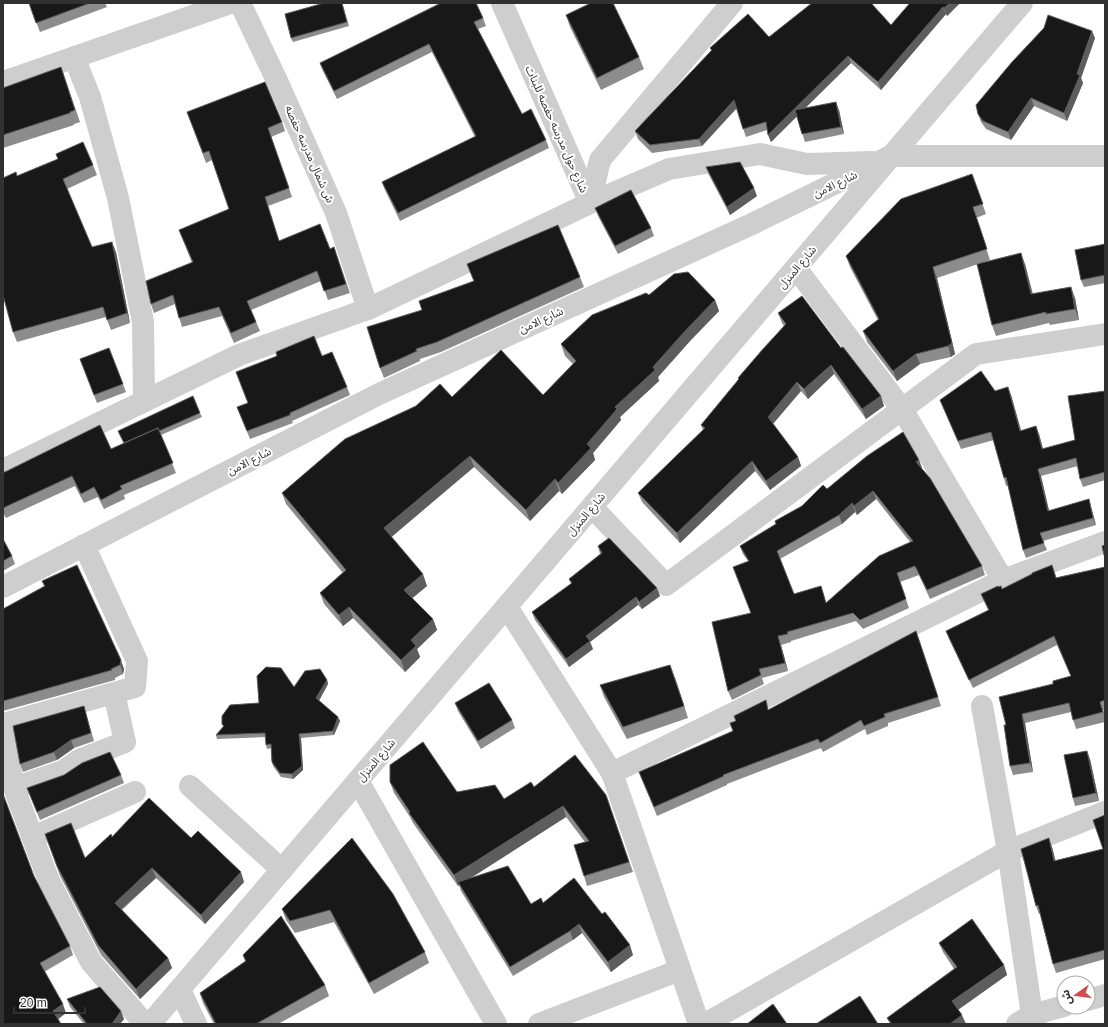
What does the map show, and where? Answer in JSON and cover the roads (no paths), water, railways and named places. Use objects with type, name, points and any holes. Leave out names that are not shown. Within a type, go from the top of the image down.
[{"type":"street","name":"شارع حول مدرسه حفصه للبنات","points":[[502,3],[590,203]]},
{"type":"street","name":"شارع حول مدرسه حفصه للبنات","points":[[590,203],[600,160],[732,3]]},
{"type":"street","points":[[3,82],[229,4]]},
{"type":"street","name":"ش شمال مدرسه حفصه","points":[[229,4],[278,83],[336,213],[368,309]]},
{"type":"street","name":"شارع المنزل","points":[[150,1024],[796,268],[886,159],[1020,4]]},
{"type":"street","points":[[74,57],[90,97],[116,191],[143,322],[144,401]]},
{"type":"street","points":[[3,470],[239,355],[368,309],[590,203],[669,168],[760,154],[807,164],[886,159]]},
{"type":"street","name":"شارع الامن","points":[[3,587],[379,394],[752,224],[886,159],[1105,156]]},
{"type":"street","points":[[796,268],[902,409],[1003,580]]},
{"type":"street","points":[[592,507],[666,585],[976,354],[1105,334]]},
{"type":"street","points":[[612,773],[1003,580],[1105,542]]},
{"type":"street","points":[[3,724],[135,687],[137,661],[84,545]]},
{"type":"street","points":[[507,607],[612,773],[699,1024]]},
{"type":"street","points":[[14,788],[63,771],[78,760],[125,742],[114,693]]},
{"type":"street","points":[[982,706],[1008,851],[1028,1021],[1056,1009]]},
{"type":"street","points":[[3,735],[14,788],[49,881],[91,962],[145,1024]]},
{"type":"street","points":[[358,781],[496,1024]]},
{"type":"street","points":[[190,786],[282,870]]},
{"type":"street","points":[[32,837],[135,792]]},
{"type":"street","points":[[705,1024],[1008,851],[1105,812]]},
{"type":"street","points":[[539,1024],[680,970]]},
{"type":"street","points":[[180,990],[196,1024]]}]
